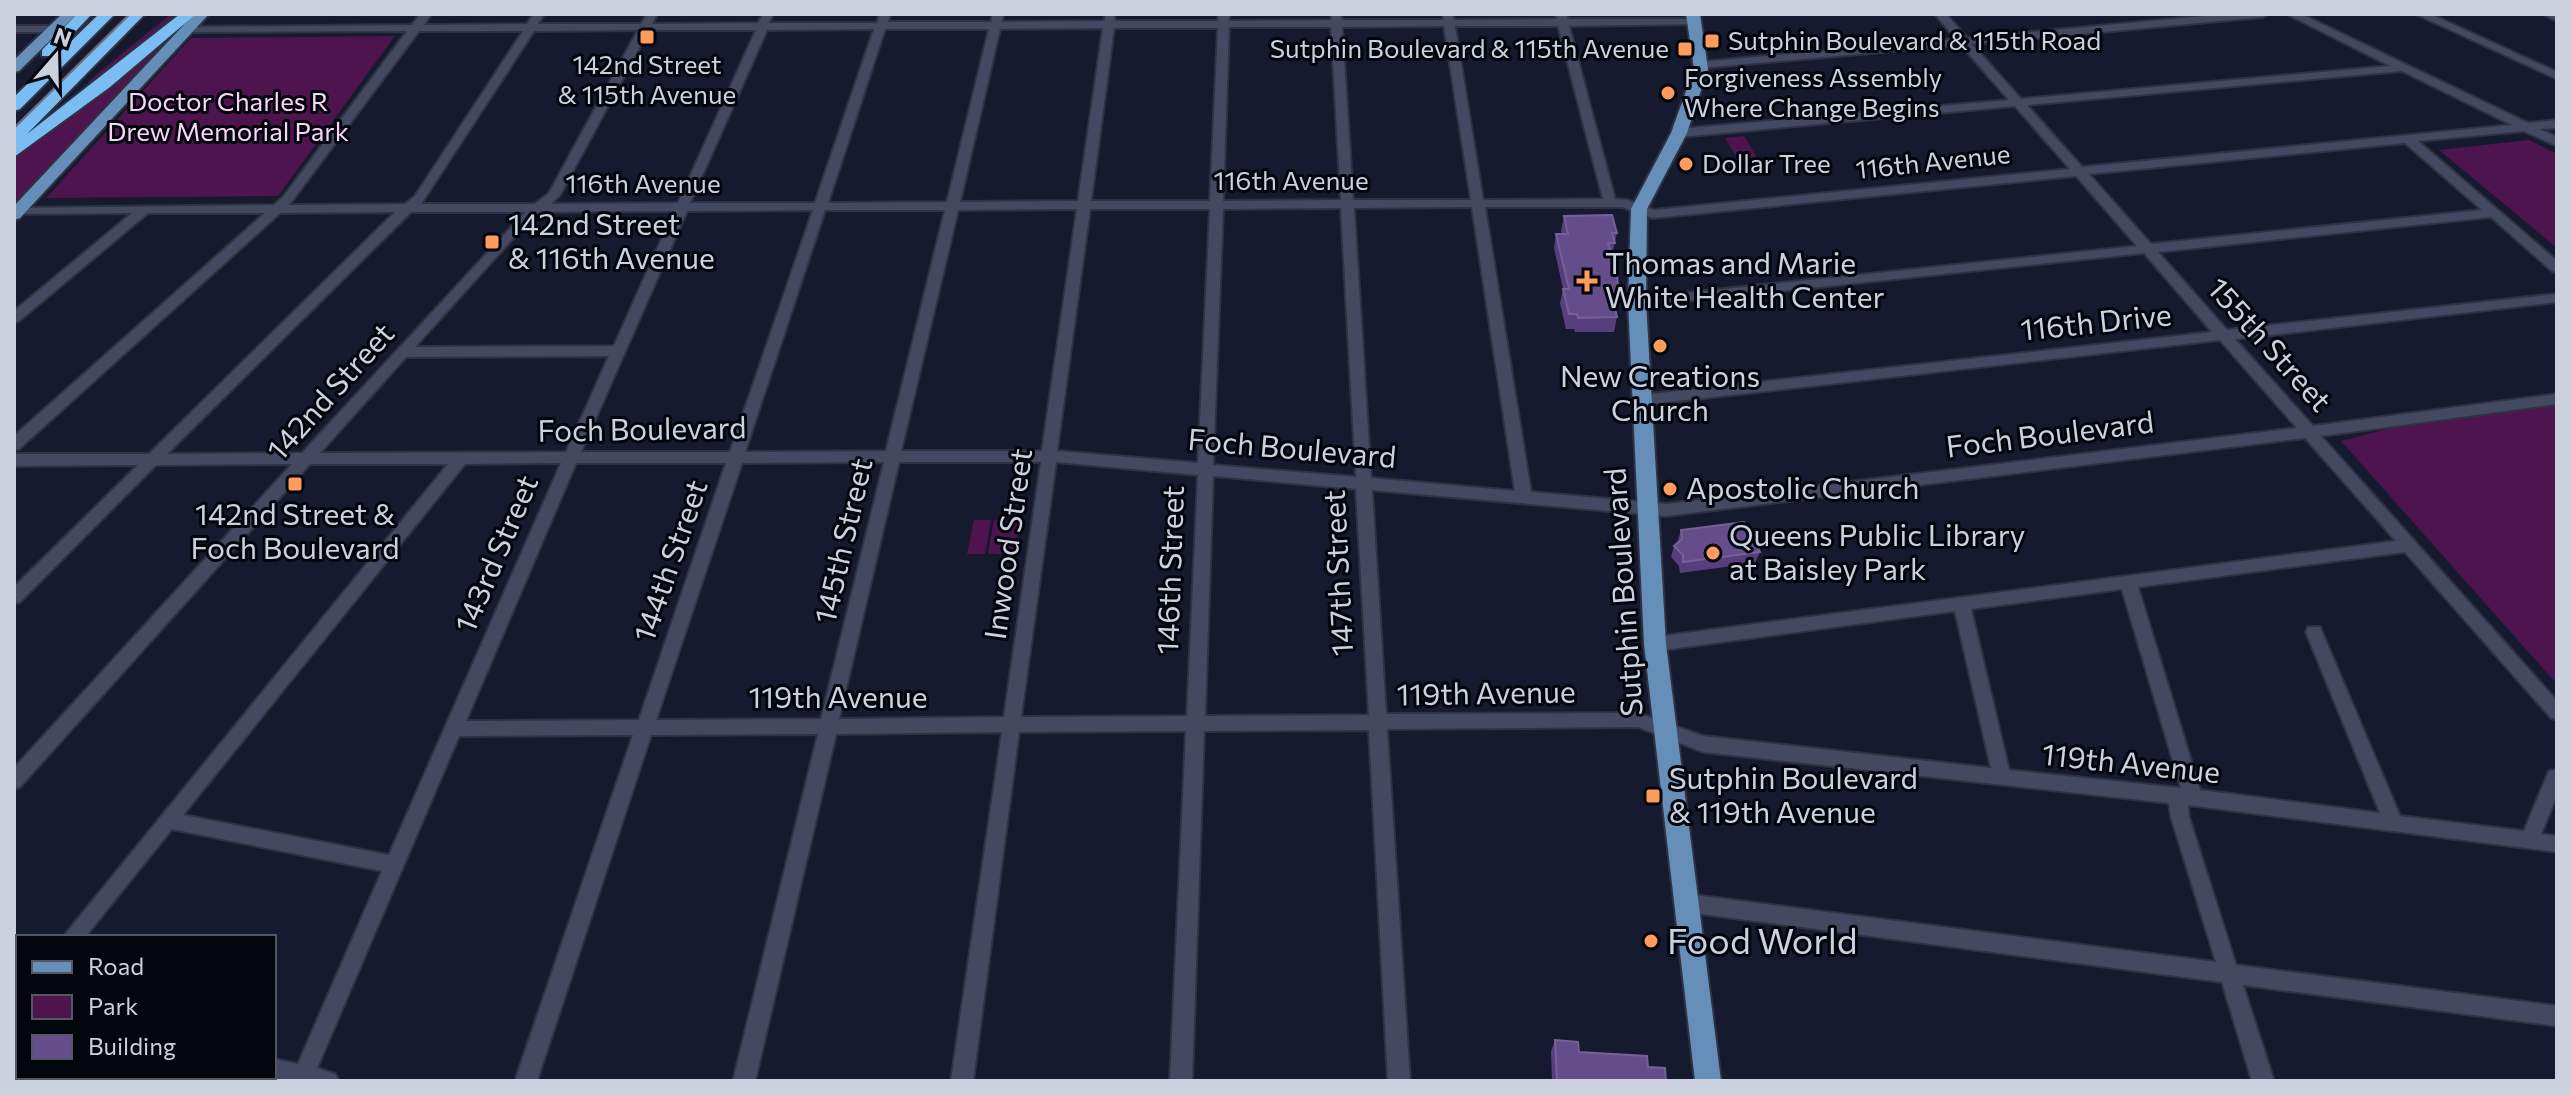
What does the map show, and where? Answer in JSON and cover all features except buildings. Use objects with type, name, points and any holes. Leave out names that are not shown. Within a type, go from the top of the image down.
[{"type":"highway","points":[[14,88],[85,14]]},
{"type":"highway","points":[[14,106],[108,14]]},
{"type":"highway","points":[[14,138],[138,14]]},
{"type":"highway","points":[[14,152],[189,21]]},
{"type":"main road","points":[[14,68],[70,14]]},
{"type":"main road","points":[[16,212],[189,21],[202,14]]},
{"type":"main road","name":"Sutphin Boulevard","points":[[1694,18],[1701,65],[1679,133],[1639,209],[1637,302],[1655,644],[1708,1081]]},
{"type":"street","points":[[302,28],[314,14]]},
{"type":"street","points":[[14,445],[288,199],[426,14]]},
{"type":"street","name":"155th Street","points":[[1940,14],[2557,713]]},
{"type":"street","points":[[1701,65],[2263,14]]},
{"type":"street","points":[[2292,14],[2557,142]]},
{"type":"street","points":[[2421,14],[2557,76]]},
{"type":"street","points":[[2548,14],[2557,18]]},
{"type":"street","points":[[1562,18],[1610,203]]},
{"type":"street","points":[[189,21],[302,28],[416,28],[535,20],[1694,18]]},
{"type":"street","name":"Inwood Street","points":[[962,1081],[1110,19]]},
{"type":"street","name":"146th Street","points":[[1181,1081],[1223,19]]},
{"type":"street","name":"147th Street","points":[[1336,19],[1399,1081]]},
{"type":"street","points":[[1449,19],[1524,498]]},
{"type":"street","points":[[14,597],[420,199],[535,20]]},
{"type":"street","name":"142nd Street","points":[[14,781],[520,222],[554,195],[648,20]]},
{"type":"street","name":"143rd Street","points":[[300,1079],[766,20]]},
{"type":"street","name":"144th Street","points":[[526,1081],[883,20]]},
{"type":"street","name":"145th Street","points":[[744,1081],[997,20]]},
{"type":"street","points":[[14,29],[55,29]]},
{"type":"street","points":[[1679,133],[2402,68]]},
{"type":"street","name":"116th Avenue","points":[[16,212],[1624,203],[1653,214],[2557,124]]},
{"type":"street","points":[[2408,139],[2557,268]]},
{"type":"street","points":[[14,318],[145,209]]},
{"type":"street","points":[[1637,302],[2493,213]]},
{"type":"street","name":"116th Drive","points":[[1642,400],[2557,298]]},
{"type":"street","points":[[403,352],[619,351]]},
{"type":"street","name":"Foch Boulevard","points":[[14,460],[1050,456],[1666,510],[2557,399]]},
{"type":"street","points":[[75,935],[460,459]]},
{"type":"street","points":[[1655,644],[2411,545]]},
{"type":"street","points":[[2128,582],[2185,798],[2180,817],[2263,1081]]},
{"type":"street","points":[[1962,604],[2002,778]]},
{"type":"street","points":[[2314,632],[2394,824]]},
{"type":"street","name":"119th Avenue","points":[[454,729],[1638,720],[1703,744],[2185,798],[2557,844]]},
{"type":"street","points":[[2529,841],[2556,777]]},
{"type":"street","points":[[168,820],[394,865]]},
{"type":"street","points":[[1686,903],[2557,1016]]},
{"type":"street","points":[[276,1070],[300,1079],[328,1081]]},
{"type":"green space","points":[[171,14],[196,14],[14,207],[14,156],[98,73]]},
{"type":"green space","name":"Doctor Charles R Drew Memorial Park","points":[[395,36],[278,196],[46,198],[191,38]]},
{"type":"green space","points":[[1744,136],[1761,164],[1742,166],[1725,138]]},
{"type":"green space","points":[[2529,140],[2557,154],[2557,248],[2439,150]]},
{"type":"green space","points":[[2557,404],[2557,684],[2341,441],[2413,422]]},
{"type":"green space","points":[[974,520],[991,520],[985,554],[967,554]]},
{"type":"green space","points":[[994,520],[1020,521],[1014,554],[988,554]]},
{"type":"tram line","points":[[14,128],[130,14]]},
{"type":"place","name":"142nd Street & 115th Avenue","points":[[647,37]]},
{"type":"place","name":"Sutphin Boulevard & 115th Road","points":[[1712,41]]},
{"type":"place","name":"Sutphin Boulevard & 115th Avenue","points":[[1685,49]]},
{"type":"place","name":"Forgiveness Assembly Where Change Begins","points":[[1668,93]]},
{"type":"place","name":"Dollar Tree","points":[[1686,164]]},
{"type":"place","name":"142nd Street & 116th Avenue","points":[[492,242]]},
{"type":"place","name":"Thomas and Marie White Health Center","points":[[1587,281]]},
{"type":"place","name":"New Creations Church","points":[[1660,346]]},
{"type":"place","name":"142nd Street & Foch Boulevard","points":[[295,484]]},
{"type":"place","name":"Apostolic Church","points":[[1670,489]]},
{"type":"place","name":"Queens Public Library at Baisley Park","points":[[1713,553]]},
{"type":"place","name":"Sutphin Boulevard & 119th Avenue","points":[[1653,796]]},
{"type":"place","name":"Food World","points":[[1651,941]]}]
